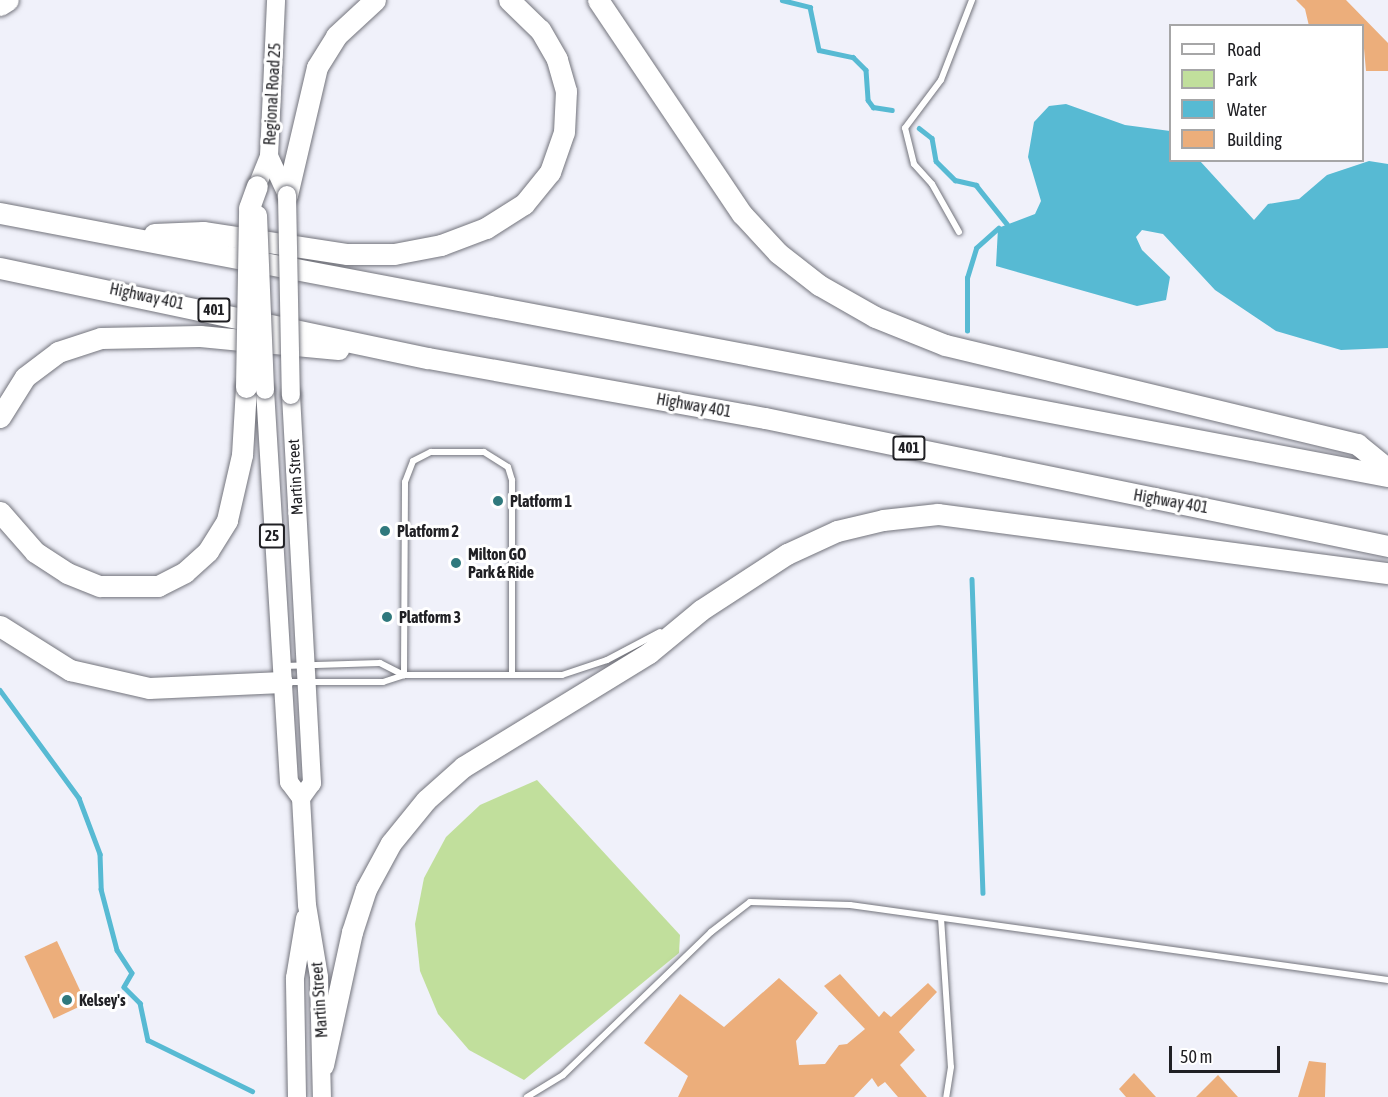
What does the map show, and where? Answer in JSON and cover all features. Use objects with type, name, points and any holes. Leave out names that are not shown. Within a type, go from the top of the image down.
[{"type":"highway","points":[[0,5],[8,0]]},
{"type":"highway","points":[[287,195],[317,68],[336,36],[375,0]]},
{"type":"highway","points":[[122,236],[203,232],[347,254],[394,254],[441,245],[505,216],[524,204],[550,172],[564,132],[566,91],[557,59],[540,30],[509,0]]},
{"type":"highway","points":[[598,0],[742,214],[778,253],[819,285],[875,317],[945,345],[1249,422],[1358,444],[1388,469]]},
{"type":"highway","points":[[0,512],[35,552],[67,573],[100,586],[158,586],[185,572],[208,550],[227,520],[255,388],[249,208],[257,186]]},
{"type":"highway","points":[[0,213],[1388,476]]},
{"type":"highway","name":"Highway 401","points":[[0,268],[428,358],[765,418],[1388,546]]},
{"type":"highway","points":[[0,417],[25,377],[58,352],[101,338],[200,336],[428,358]]},
{"type":"highway","points":[[323,1065],[352,932],[366,889],[391,843],[419,809],[463,767],[649,653],[700,610],[787,554],[837,531],[883,520],[938,514],[1388,573]]},
{"type":"highway","points":[[0,626],[70,670],[148,688],[282,674]]},
{"type":"main road","name":"Regional Road 25","points":[[257,186],[269,156],[276,0]]},
{"type":"main road","name":"Martin Street","points":[[269,156],[287,195],[291,395],[312,783],[300,798]]},
{"type":"main road","name":"Martin Street","points":[[255,388],[282,674],[289,782],[300,798],[307,905],[320,977],[322,1097]]},
{"type":"main road","name":"Martin Street","points":[[297,1097],[295,978],[307,905]]},
{"type":"lane","points":[[959,232],[933,184],[914,164],[905,128],[941,80],[972,0]]},
{"type":"lane","points":[[404,675],[405,482],[413,461],[431,452],[484,452],[508,467],[514,493],[512,674]]},
{"type":"lane","points":[[282,674],[307,685],[383,682],[404,675],[562,675],[608,660],[700,610]]},
{"type":"lane","points":[[282,674],[306,665],[380,663],[404,675]]},
{"type":"lane","points":[[527,1097],[563,1075],[711,932],[750,902],[850,905],[1388,980]]},
{"type":"lane","points":[[941,918],[951,1067],[946,1097]]},
{"type":"green space","points":[[537,780],[680,935],[679,953],[524,1080],[469,1050],[438,1014],[420,971],[415,924],[424,878],[446,837],[480,805]]},
{"type":"water","points":[[1066,104],[1125,125],[1169,131],[1169,162],[1201,162],[1254,220],[1268,204],[1299,199],[1327,175],[1369,161],[1388,164],[1388,348],[1341,350],[1276,331],[1215,290],[1163,234],[1142,230],[1136,237],[1142,250],[1170,277],[1166,300],[1137,306],[996,266],[998,228],[1035,214],[1041,201],[1028,157],[1034,122],[1049,106]]},
{"type":"building","points":[[1296,0],[1346,0],[1388,43],[1388,71],[1366,71],[1364,24],[1309,24],[1305,9]]},
{"type":"building","points":[[57,941],[86,1004],[54,1019],[24,956]]},
{"type":"building","points":[[840,974],[879,1017],[884,1011],[891,1017],[928,983],[937,992],[899,1032],[915,1050],[900,1065],[927,1097],[898,1097],[885,1082],[878,1087],[872,1078],[854,1097],[678,1097],[688,1076],[644,1043],[680,994],[724,1027],[779,978],[818,1013],[796,1041],[799,1065],[825,1064],[839,1045],[847,1044],[865,1029],[824,986]]},
{"type":"building","points":[[1309,1061],[1326,1063],[1325,1097],[1298,1097]]},
{"type":"building","points":[[1134,1073],[1156,1097],[1126,1097],[1119,1089]]},
{"type":"building","points":[[1218,1075],[1238,1097],[1196,1097]]},
{"type":"waterway","points":[[782,0],[810,7],[819,50],[853,57],[866,70],[868,100],[873,107],[892,110]]},
{"type":"waterway","points":[[919,128],[932,138],[936,161],[955,180],[976,185],[1007,224]]},
{"type":"waterway","points":[[967,331],[967,278],[976,248],[998,228]]},
{"type":"waterway","points":[[972,579],[983,893]]},
{"type":"waterway","points":[[0,690],[79,798],[100,854],[101,889],[117,950],[132,973],[124,987],[140,1003],[148,1040],[252,1091]]},
{"type":"place","name":"Platform 1","points":[[498,501]]},
{"type":"place","name":"Platform 2","points":[[385,531]]},
{"type":"place","name":"Milton GO Park & Ride","points":[[456,563]]},
{"type":"place","name":"Platform 3","points":[[387,617]]},
{"type":"place","name":"Kelsey's","points":[[67,1000]]}]
